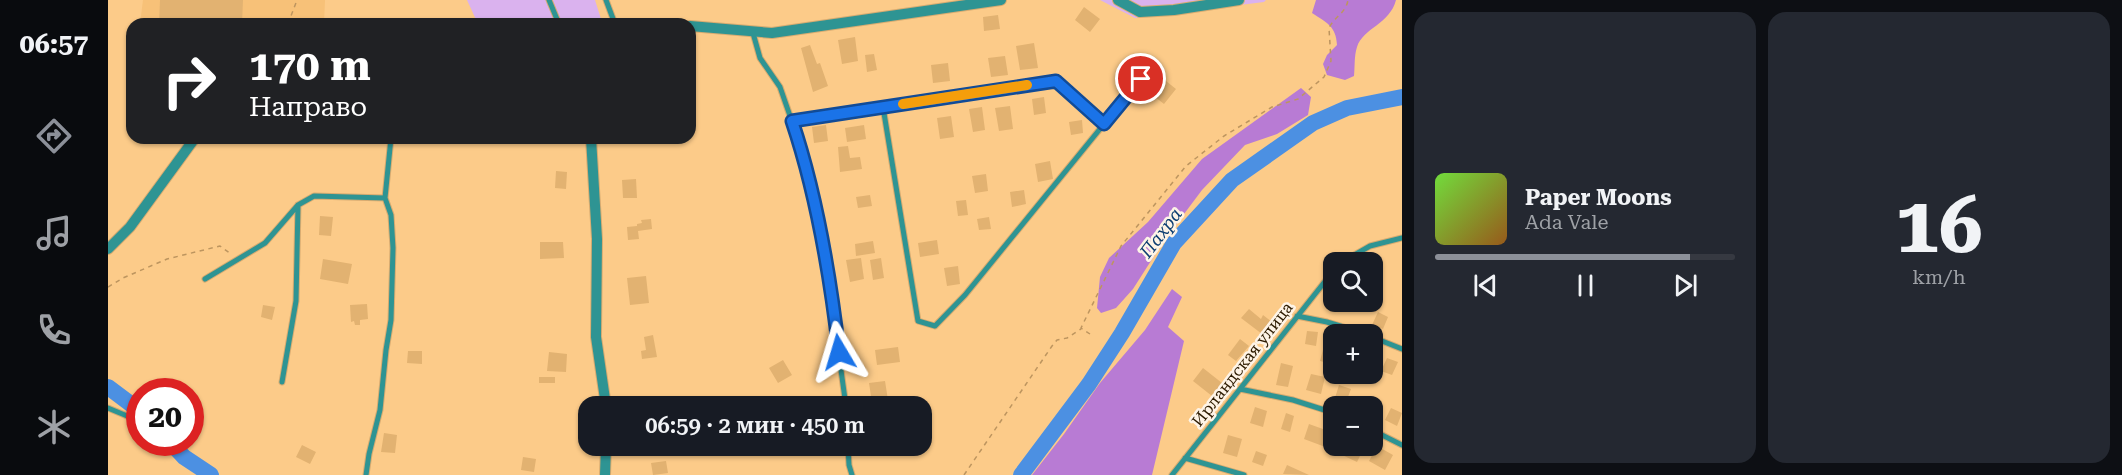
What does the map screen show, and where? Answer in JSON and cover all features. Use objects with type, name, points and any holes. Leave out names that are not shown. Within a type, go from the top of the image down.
[{"type":"street","points":[[696,27],[772,33],[1001,0]]},
{"type":"street","points":[[1119,0],[1140,12],[1173,5],[1239,0]]},
{"type":"street","points":[[108,249],[130,227],[191,144]]},
{"type":"street","points":[[591,144],[597,239],[596,337],[605,396]]},
{"type":"street","points":[[605,475],[606,456]]},
{"type":"lane","points":[[549,0],[556,18]]},
{"type":"lane","points":[[606,0],[613,18]]},
{"type":"lane","points":[[753,33],[760,58],[780,87],[806,162],[823,241],[845,396]]},
{"type":"lane","points":[[883,107],[918,321],[935,326],[965,295],[1154,64]]},
{"type":"lane","points":[[792,121],[1056,81],[1104,124]]},
{"type":"lane","points":[[366,475],[380,410],[391,320],[393,248],[391,215],[386,198],[391,144]]},
{"type":"lane","points":[[205,279],[265,243],[298,205],[314,196],[386,198]]},
{"type":"lane","points":[[282,382],[296,301],[298,205]]},
{"type":"lane","points":[[1360,252],[1370,246],[1402,238]]},
{"type":"lane","name":"Ирландская улица","points":[[1172,475],[1323,284]]},
{"type":"lane","points":[[1297,316],[1334,324]]},
{"type":"lane","points":[[1383,341],[1402,349]]},
{"type":"lane","points":[[1240,388],[1323,410]]},
{"type":"lane","points":[[108,408],[126,416]]},
{"type":"lane","points":[[1383,435],[1402,445]]},
{"type":"lane","points":[[849,456],[852,475]]},
{"type":"lane","points":[[1185,458],[1244,475]]},
{"type":"path","points":[[290,18],[297,0]]},
{"type":"path","points":[[963,475],[1052,346],[1057,340],[1067,338],[1082,328],[1121,246],[1186,166],[1224,136],[1272,107],[1298,99],[1324,77],[1331,61],[1329,28],[1331,22],[1341,14],[1348,0]]},
{"type":"path","points":[[108,287],[123,278],[182,255],[220,246],[236,257]]},
{"type":"path","points":[[1082,328],[1090,334]]},
{"type":"shaded area","points":[[143,0],[325,0],[324,18],[141,18]]},
{"type":"shaded area","points":[[467,0],[595,0],[601,18],[475,18]]},
{"type":"shaded area","points":[[1100,0],[1266,0],[1135,18]]},
{"type":"shaded area","points":[[1316,0],[1396,0],[1388,15],[1360,41],[1355,54],[1354,76],[1345,80],[1327,75],[1323,64],[1327,55],[1337,45],[1333,29],[1312,13]]},
{"type":"shaded area","points":[[1301,88],[1311,97],[1308,115],[1277,134],[1245,145],[1202,190],[1163,242],[1133,289],[1116,308],[1101,313],[1097,308],[1100,277],[1109,258],[1148,222],[1202,159]]},
{"type":"shaded area","points":[[1172,289],[1182,297],[1168,327],[1184,341],[1152,475],[1032,475],[1100,383],[1145,330]]},
{"type":"building","points":[[160,0],[243,0],[242,18],[159,18]]},
{"type":"building","points":[[1084,7],[1100,19],[1090,32],[1075,20]]},
{"type":"building","points":[[998,15],[1000,29],[984,31],[983,17]]},
{"type":"building","points":[[855,37],[858,61],[842,64],[838,40]]},
{"type":"building","points":[[1034,43],[1038,68],[1020,70],[1016,46]]},
{"type":"building","points":[[810,45],[817,64],[820,63],[828,86],[813,92],[801,48]]},
{"type":"building","points":[[874,54],[877,70],[867,72],[865,55]]},
{"type":"building","points":[[1005,56],[1008,75],[991,77],[988,58]]},
{"type":"building","points":[[948,63],[950,81],[933,83],[931,65]]},
{"type":"building","points":[[1161,77],[1176,89],[1164,104],[1149,92]]},
{"type":"building","points":[[1044,97],[1046,113],[1034,115],[1032,99]]},
{"type":"building","points":[[1010,106],[1013,129],[999,131],[995,108]]},
{"type":"building","points":[[982,107],[985,130],[973,132],[969,109]]},
{"type":"building","points":[[951,116],[954,137],[940,139],[937,118]]},
{"type":"building","points":[[1082,120],[1083,133],[1071,135],[1069,122]]},
{"type":"building","points":[[826,125],[828,141],[814,143],[812,127]]},
{"type":"building","points":[[864,125],[866,139],[847,142],[845,128]]},
{"type":"building","points":[[848,146],[850,158],[860,157],[862,169],[840,172],[838,147]]},
{"type":"building","points":[[1050,161],[1053,179],[1038,182],[1035,164]]},
{"type":"building","points":[[556,171],[567,172],[566,189],[555,188]]},
{"type":"building","points":[[986,174],[988,191],[975,193],[972,176]]},
{"type":"building","points":[[636,179],[637,198],[623,198],[622,180]]},
{"type":"building","points":[[1024,190],[1026,204],[1012,207],[1010,192]]},
{"type":"building","points":[[870,195],[872,206],[858,208],[856,197]]},
{"type":"building","points":[[966,200],[968,215],[958,216],[956,201]]},
{"type":"building","points":[[320,216],[333,217],[331,236],[319,235]]},
{"type":"building","points":[[989,217],[991,229],[979,230],[977,219]]},
{"type":"building","points":[[651,219],[652,229],[638,231],[639,239],[628,240],[627,227],[637,226],[642,223],[641,220]]},
{"type":"building","points":[[937,240],[939,254],[920,257],[918,243]]},
{"type":"building","points":[[873,241],[875,253],[856,256],[855,244]]},
{"type":"building","points":[[540,242],[563,242],[564,258],[540,259]]},
{"type":"building","points":[[861,258],[864,279],[850,282],[846,260]]},
{"type":"building","points":[[881,258],[884,278],[873,280],[870,260]]},
{"type":"building","points":[[323,259],[352,264],[348,284],[320,279]]},
{"type":"building","points":[[958,266],[960,284],[947,286],[944,268]]},
{"type":"building","points":[[646,276],[649,303],[630,305],[627,278]]},
{"type":"building","points":[[367,304],[368,319],[360,320],[360,325],[355,325],[354,321],[351,322],[350,305]]},
{"type":"building","points":[[263,305],[275,307],[272,320],[261,317]]},
{"type":"building","points":[[1249,309],[1261,319],[1263,315],[1272,322],[1262,334],[1241,318]]},
{"type":"building","points":[[1378,312],[1388,317],[1383,329],[1383,324],[1372,324]]},
{"type":"building","points":[[1307,331],[1318,332],[1316,346],[1305,344]]},
{"type":"building","points":[[653,335],[657,357],[642,359],[641,351],[646,350],[644,337]]},
{"type":"building","points":[[1240,339],[1249,346],[1236,361],[1228,355]]},
{"type":"building","points":[[898,347],[900,362],[877,365],[875,350]]},
{"type":"building","points":[[408,351],[422,351],[422,364],[407,363]]},
{"type":"building","points":[[549,352],[567,354],[566,372],[547,371]]},
{"type":"building","points":[[1387,358],[1398,362],[1392,375],[1383,372]]},
{"type":"building","points":[[783,360],[792,375],[778,383],[769,368]]},
{"type":"building","points":[[1281,363],[1293,366],[1288,387],[1276,385]]},
{"type":"building","points":[[1203,368],[1222,383],[1212,396],[1193,381]]},
{"type":"building","points":[[1311,374],[1323,377],[1321,394],[1306,390]]},
{"type":"building","points":[[539,377],[555,377],[555,383],[539,383]]},
{"type":"building","points":[[885,381],[887,396],[871,396],[869,383]]},
{"type":"building","points":[[1339,385],[1351,389],[1348,396],[1336,396]]},
{"type":"building","points":[[1255,407],[1267,411],[1263,427],[1250,423]]},
{"type":"building","points":[[1391,408],[1402,413],[1397,426],[1385,420]]},
{"type":"building","points":[[1286,413],[1294,416],[1290,432],[1281,429]]},
{"type":"building","points":[[1309,424],[1323,429],[1323,446],[1304,439]]},
{"type":"building","points":[[384,433],[397,435],[395,453],[381,452]]},
{"type":"building","points":[[1228,435],[1242,439],[1237,457],[1223,453]]},
{"type":"building","points":[[302,445],[316,452],[310,464],[296,457]]},
{"type":"building","points":[[1383,449],[1393,455],[1385,470],[1369,461],[1372,456],[1383,456]]},
{"type":"building","points":[[1256,451],[1267,455],[1263,466],[1252,462]]},
{"type":"building","points":[[1344,456],[1360,456],[1357,462]]},
{"type":"building","points":[[523,457],[536,459],[534,472],[521,470]]},
{"type":"building","points":[[666,461],[668,473],[653,475],[651,463]]},
{"type":"building","points":[[1287,465],[1309,475],[1283,474]]},
{"type":"waterway","name":"Пахра","points":[[1021,475],[1089,384],[1122,333],[1174,243],[1232,180],[1313,123],[1347,108],[1402,97]]},
{"type":"waterway","name":"Пахра","points":[[108,387],[126,400]]},
{"type":"waterway","name":"Пахра","points":[[183,456],[211,475]]},
{"type":"slow traffic","points":[[903,104],[1027,85]]},
{"type":"route","points":[[839,352],[823,241],[806,162],[792,121],[1056,81],[1104,124],[1141,79]]}]
